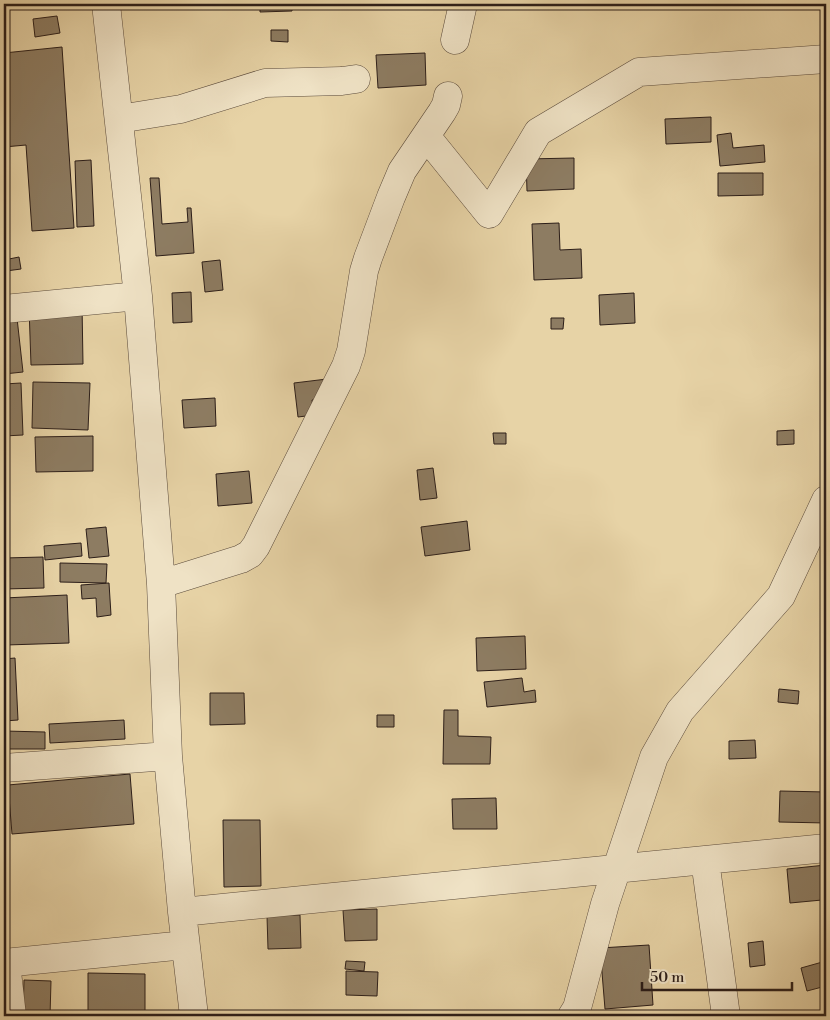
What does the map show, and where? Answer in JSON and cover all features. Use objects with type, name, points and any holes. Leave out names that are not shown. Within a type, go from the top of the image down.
[{"type":"street","points":[[106,4],[138,296],[161,584],[168,756],[185,945],[194,1016]]},
{"type":"street","points":[[455,40],[463,4]]},
{"type":"street","points":[[426,136],[489,214],[538,132],[639,72],[826,58]]},
{"type":"street","points":[[119,119],[182,109],[265,83],[356,79]]},
{"type":"street","points":[[161,584],[241,559],[250,554],[256,546],[346,366],[351,351],[364,271],[390,197],[402,171],[442,112],[448,96]]},
{"type":"street","points":[[4,309],[138,296]]},
{"type":"street","points":[[572,1016],[577,1008],[605,904],[654,757],[680,711],[781,596],[826,500]]},
{"type":"street","points":[[4,768],[168,756]]},
{"type":"street","points":[[182,912],[826,848]]},
{"type":"street","points":[[705,860],[726,1016]]},
{"type":"street","points":[[12,1016],[5,963],[185,945]]},
{"type":"building","points":[[260,4],[292,4],[292,11],[260,12]]},
{"type":"building","points":[[57,16],[60,33],[35,37],[33,19]]},
{"type":"building","points":[[271,30],[288,30],[288,42],[271,41]]},
{"type":"building","points":[[62,47],[74,228],[32,231],[26,145],[4,147],[4,53]]},
{"type":"building","points":[[425,53],[426,85],[378,88],[376,55]]},
{"type":"building","points":[[711,117],[711,142],[666,144],[665,119]]},
{"type":"building","points":[[731,133],[733,148],[764,145],[765,162],[720,166],[717,135]]},
{"type":"building","points":[[574,158],[574,189],[527,191],[526,159]]},
{"type":"building","points":[[91,160],[94,226],[77,227],[75,161]]},
{"type":"building","points":[[4,171],[7,208],[4,208]]},
{"type":"building","points":[[718,173],[763,173],[763,195],[718,196]]},
{"type":"building","points":[[150,178],[159,178],[162,224],[188,222],[187,208],[191,208],[194,253],[156,256]]},
{"type":"building","points":[[559,223],[560,250],[581,249],[582,278],[534,280],[532,224]]},
{"type":"building","points":[[19,257],[21,269],[6,271],[4,260]]},
{"type":"building","points":[[220,260],[223,290],[205,292],[202,262]]},
{"type":"building","points":[[191,292],[192,322],[173,323],[172,293]]},
{"type":"building","points":[[634,293],[635,323],[600,325],[599,295]]},
{"type":"building","points":[[82,305],[83,364],[31,365],[29,307]]},
{"type":"building","points":[[17,318],[23,372],[4,374],[4,320]]},
{"type":"building","points":[[551,318],[564,318],[563,329],[551,329]]},
{"type":"building","points":[[327,379],[329,398],[312,400],[314,415],[298,417],[294,383]]},
{"type":"building","points":[[33,382],[90,383],[88,430],[32,428]]},
{"type":"building","points":[[21,383],[23,435],[4,436],[4,384]]},
{"type":"building","points":[[215,398],[216,426],[184,428],[182,400]]},
{"type":"building","points":[[794,430],[794,444],[777,445],[777,431]]},
{"type":"building","points":[[493,433],[506,433],[506,444],[494,444]]},
{"type":"building","points":[[93,436],[93,471],[36,472],[35,437]]},
{"type":"building","points":[[433,468],[437,498],[420,500],[417,470]]},
{"type":"building","points":[[249,471],[252,503],[218,506],[216,474]]},
{"type":"building","points":[[4,488],[6,535],[4,536]]},
{"type":"building","points":[[467,521],[470,550],[425,556],[421,527]]},
{"type":"building","points":[[106,527],[109,556],[89,558],[86,529]]},
{"type":"building","points":[[81,543],[82,556],[45,560],[44,546]]},
{"type":"building","points":[[43,557],[44,588],[4,589],[4,558]]},
{"type":"building","points":[[60,563],[107,564],[106,583],[60,582]]},
{"type":"building","points":[[109,583],[111,615],[97,617],[96,598],[82,599],[81,585]]},
{"type":"building","points":[[67,595],[69,643],[6,645],[4,598]]},
{"type":"building","points":[[525,636],[526,669],[477,671],[476,638]]},
{"type":"building","points":[[15,658],[18,720],[4,721],[4,659]]},
{"type":"building","points":[[522,678],[524,692],[535,690],[536,702],[487,707],[484,682]]},
{"type":"building","points":[[779,689],[799,691],[798,704],[778,702]]},
{"type":"building","points":[[210,693],[244,693],[245,724],[210,725]]},
{"type":"building","points":[[444,710],[458,710],[458,736],[491,737],[490,764],[443,764]]},
{"type":"building","points":[[377,715],[394,715],[394,727],[377,727]]},
{"type":"building","points":[[124,720],[125,739],[50,743],[49,724]]},
{"type":"building","points":[[4,731],[45,732],[45,749],[4,749]]},
{"type":"building","points":[[755,740],[756,758],[729,759],[729,741]]},
{"type":"building","points":[[130,774],[134,824],[12,834],[8,785]]},
{"type":"building","points":[[780,791],[826,792],[826,823],[779,822]]},
{"type":"building","points":[[496,798],[497,829],[453,829],[452,799]]},
{"type":"building","points":[[223,820],[260,820],[261,886],[224,887]]},
{"type":"building","points":[[826,865],[825,921],[822,900],[790,903],[787,869]]},
{"type":"building","points":[[377,909],[377,940],[345,941],[343,910]]},
{"type":"building","points":[[300,915],[301,948],[268,949],[267,916]]},
{"type":"building","points":[[763,941],[765,965],[750,967],[748,943]]},
{"type":"building","points":[[649,945],[653,1005],[605,1009],[600,948]]},
{"type":"building","points":[[346,961],[365,962],[364,971],[345,969]]},
{"type":"building","points":[[826,961],[826,986],[807,991],[801,968]]},
{"type":"building","points":[[346,971],[378,972],[377,996],[346,995]]},
{"type":"building","points":[[88,973],[145,974],[145,1016],[88,1016]]},
{"type":"building","points":[[24,980],[51,981],[50,1016],[23,1016]]}]
